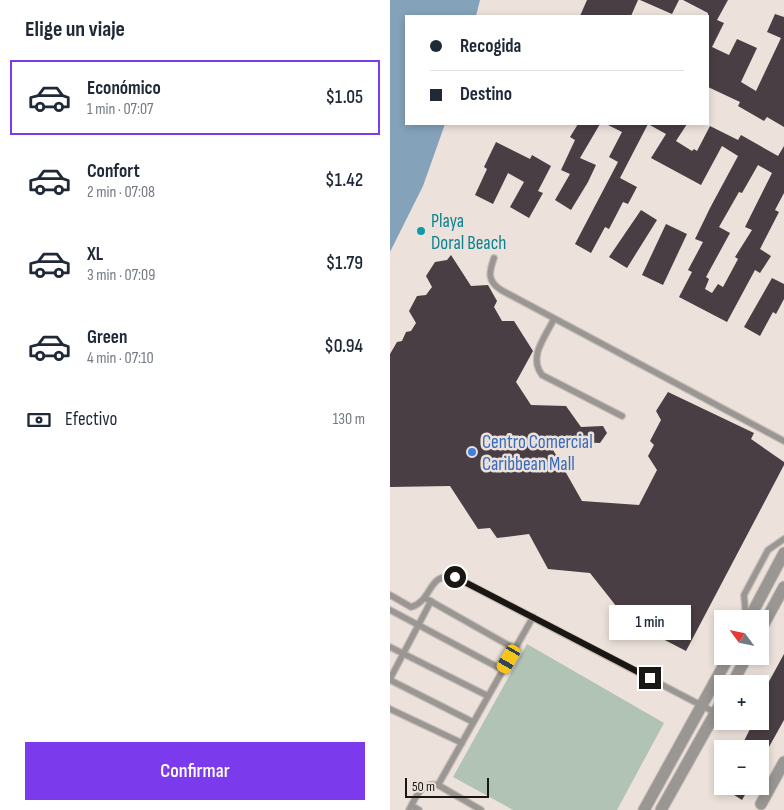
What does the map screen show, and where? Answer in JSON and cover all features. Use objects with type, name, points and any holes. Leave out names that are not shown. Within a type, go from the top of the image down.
[{"type":"street","points":[[752,610],[784,553]]},
{"type":"street","points":[[769,614],[784,587]]},
{"type":"street","points":[[644,810],[724,665]]},
{"type":"street","points":[[661,810],[714,717]]},
{"type":"street","points":[[761,804],[784,762]]},
{"type":"lane","points":[[494,258],[489,272],[493,285],[784,441]]},
{"type":"lane","points":[[554,319],[537,353],[537,368],[542,375],[622,416]]},
{"type":"lane","points":[[746,610],[744,596],[768,550],[784,539]]},
{"type":"lane","points":[[473,722],[390,680],[419,625],[433,583],[446,576],[455,577],[714,712]]},
{"type":"lane","points":[[390,595],[411,607],[419,605],[428,599]]},
{"type":"lane","points":[[428,599],[515,649]]},
{"type":"lane","points":[[390,610],[503,670]]},
{"type":"lane","points":[[438,785],[533,617]]},
{"type":"lane","points":[[390,646],[488,696]]},
{"type":"lane","points":[[390,709],[462,743]]},
{"type":"lane","points":[[419,810],[410,808],[423,787],[431,784],[438,785],[481,810]]},
{"type":"green space","points":[[527,644],[664,723],[617,810],[513,810],[453,777]]},
{"type":"water","points":[[390,0],[480,0],[476,15],[405,15],[405,125],[445,125],[423,186],[390,252]]},
{"type":"building","points":[[587,0],[638,0],[631,15],[580,15]]},
{"type":"building","points":[[640,0],[679,0],[672,14]]},
{"type":"building","points":[[683,0],[728,0],[717,20],[724,23],[712,47],[729,55],[737,39],[757,48],[741,82],[756,91],[781,38],[767,32],[775,14],[784,17],[784,127],[767,117],[764,121],[738,106],[740,102],[709,87],[708,13]]},
{"type":"building","points":[[577,125],[599,125],[580,158],[596,165],[571,210],[555,200],[570,174],[561,170],[575,140],[570,137]]},
{"type":"building","points":[[608,125],[647,125],[620,178],[637,187],[628,204],[623,202],[609,229],[605,227],[591,253],[575,244],[618,162],[609,157],[622,132]]},
{"type":"building","points":[[650,125],[686,125],[676,141],[692,151],[694,149],[697,151],[710,126],[738,140],[741,135],[778,156],[784,146],[784,193],[775,210],[779,212],[760,249],[771,256],[760,273],[755,270],[727,322],[679,297],[692,272],[688,270],[703,242],[695,239],[738,156],[722,146],[701,185],[651,158],[666,134]],"holes":[[[758,165],[772,173],[745,227],[752,230],[735,257],[738,259],[723,287],[718,284],[712,293],[705,289],[709,279],[706,277],[730,233],[719,227],[739,192],[742,193]]]},
{"type":"building","points":[[496,142],[530,159],[532,155],[551,166],[538,191],[543,193],[529,218],[510,207],[524,182],[508,173],[493,204],[475,195],[487,169],[484,167]]},
{"type":"building","points":[[641,210],[657,220],[627,268],[609,257]]},
{"type":"building","points":[[666,224],[687,234],[663,285],[642,275]]},
{"type":"building","name":"Centro Comercial Caribbean Mall","points":[[451,255],[471,286],[488,285],[497,301],[494,307],[502,321],[514,321],[533,351],[516,382],[531,405],[566,406],[581,427],[603,426],[607,433],[600,443],[548,441],[582,501],[639,505],[657,470],[648,456],[654,445],[650,441],[661,420],[656,411],[668,392],[754,433],[751,439],[784,462],[686,651],[628,621],[590,573],[548,569],[529,534],[497,538],[490,528],[478,529],[450,486],[390,487],[390,354],[397,342],[402,341],[406,332],[411,331],[416,323],[409,311],[417,296],[426,295],[432,287],[426,276],[435,262],[447,260]]},
{"type":"building","points":[[772,278],[784,284],[784,299],[776,314],[773,312],[760,336],[744,327]]},
{"type":"building","points":[[784,654],[784,720],[769,747],[769,740],[744,740],[750,730],[769,730],[769,682]]},
{"type":"building","points":[[734,795],[745,795],[742,800]]},
{"type":"place","name":"Playa Doral Beach","points":[[421,231]]},
{"type":"place","name":"Centro Comercial Caribbean Mall","points":[[472,452]]},
{"type":"route","points":[[455,577],[650,678]]}]
